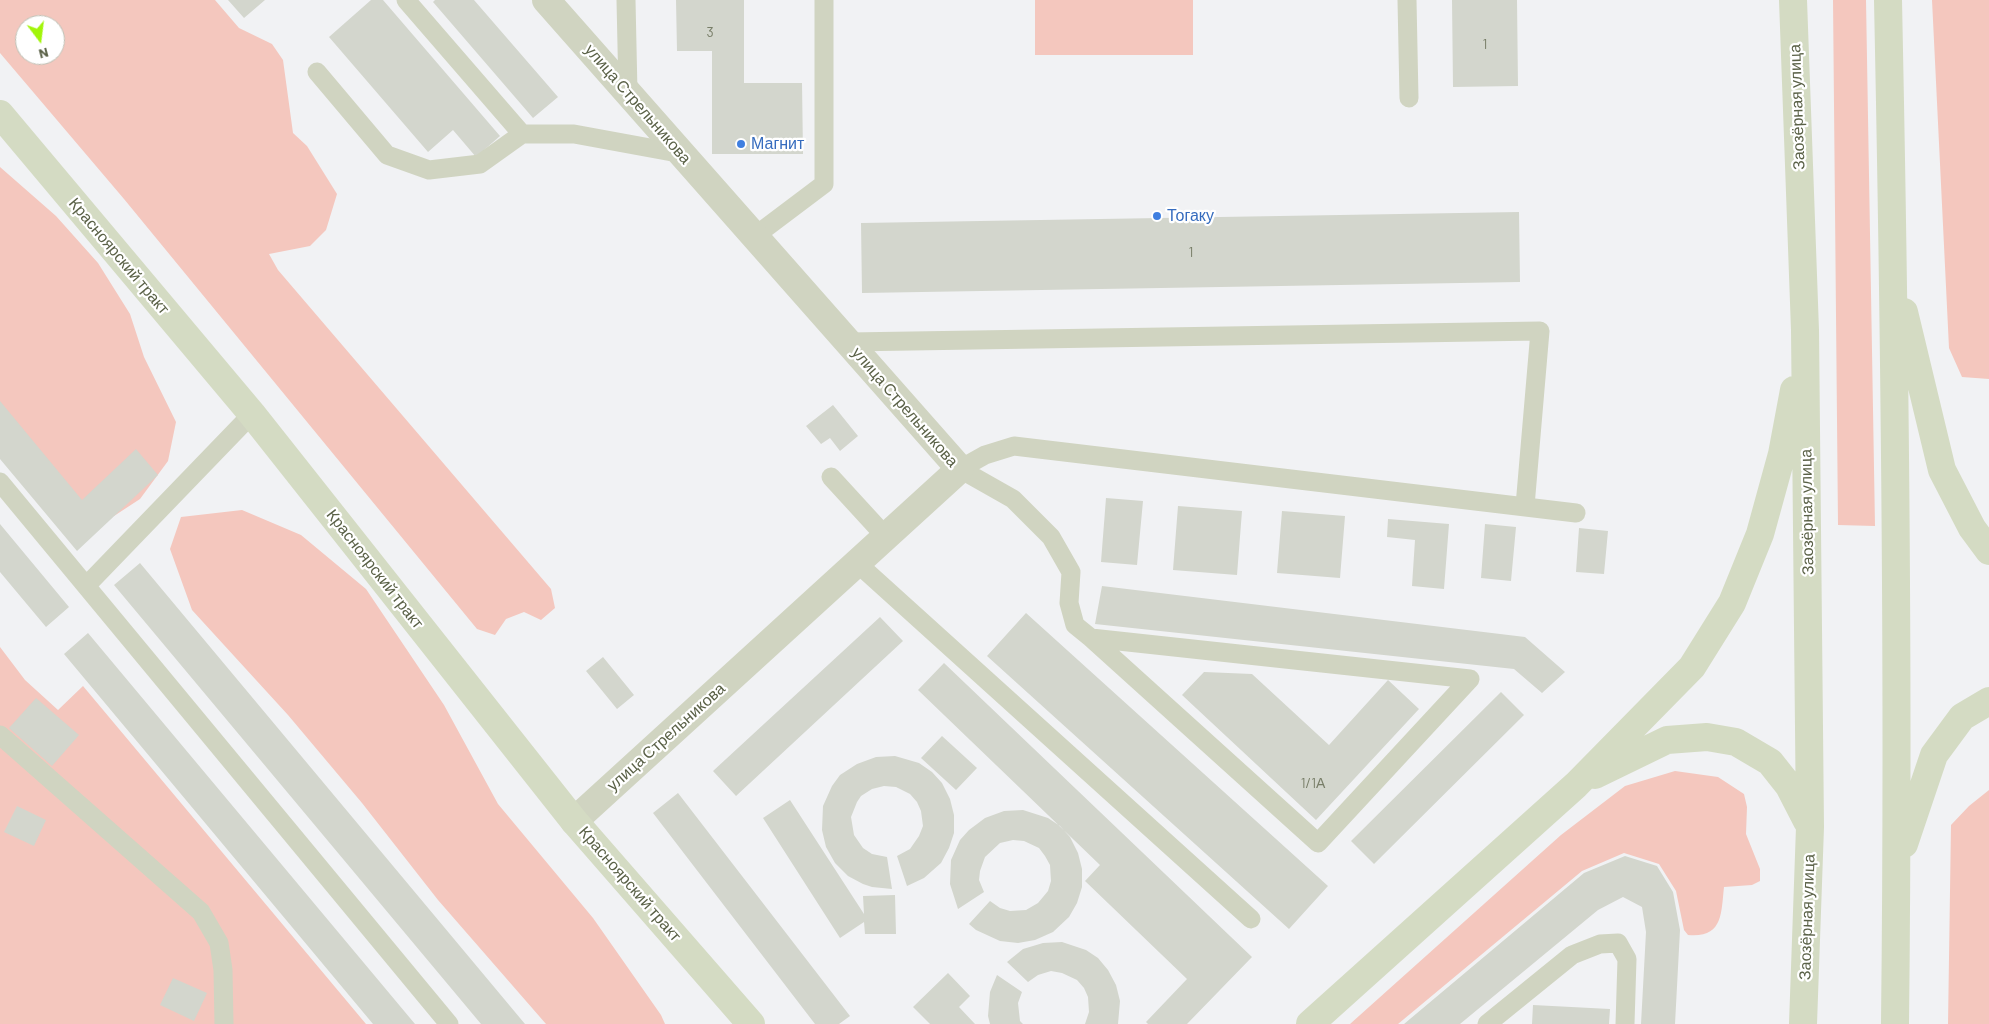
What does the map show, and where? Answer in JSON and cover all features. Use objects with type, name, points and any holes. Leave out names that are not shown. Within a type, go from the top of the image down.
[{"type":"main road","name":"Заозёрная улица","points":[[1793,0],[1805,330],[1810,827],[1803,1024]]},
{"type":"main road","points":[[1888,0],[1893,267],[1897,867],[1895,1024]]},
{"type":"main road","name":"Красноярский тракт","points":[[0,114],[252,414],[574,821],[750,1024]]},
{"type":"main road","points":[[1893,267],[1942,470],[1972,528],[1989,551]]},
{"type":"main road","points":[[1310,1024],[1576,785],[1692,667],[1732,603],[1760,534],[1782,454],[1805,330]]},
{"type":"main road","points":[[1897,867],[1934,755],[1962,717],[1989,701]]},
{"type":"main road","points":[[1576,785],[1667,740],[1707,737],[1736,742],[1770,762],[1789,786],[1810,827]]},
{"type":"street","name":"улица Стрельникова","points":[[546,0],[960,469],[574,821]]},
{"type":"lane","points":[[406,0],[522,134]]},
{"type":"lane","points":[[626,0],[628,92]]},
{"type":"lane","points":[[755,236],[824,184],[824,0]]},
{"type":"lane","points":[[1407,0],[1409,98]]},
{"type":"lane","points":[[316,72],[387,155],[429,170],[480,164],[522,134],[574,134],[682,154]]},
{"type":"lane","points":[[849,342],[1540,331],[1525,506]]},
{"type":"lane","points":[[87,585],[252,414]]},
{"type":"lane","points":[[960,469],[985,455],[1014,446],[1576,512]]},
{"type":"lane","points":[[960,469],[1013,499],[1050,537],[1071,572],[1070,603],[1075,625],[1318,843],[1470,679],[1091,638]]},
{"type":"lane","points":[[831,477],[886,536]]},
{"type":"lane","points":[[0,482],[449,1024]]},
{"type":"lane","points":[[857,563],[1251,919]]},
{"type":"lane","points":[[0,735],[201,912],[219,943],[223,970],[224,1024]]},
{"type":"lane","points":[[1487,1024],[1572,955],[1600,944],[1618,943],[1627,959],[1625,1024]]},
{"type":"shaded area","points":[[0,0],[215,0],[239,28],[272,44],[283,60],[293,133],[307,146],[337,194],[326,230],[310,246],[269,254],[278,270],[551,589],[555,608],[541,620],[524,612],[506,619],[495,635],[477,629],[124,199],[0,53]]},
{"type":"shaded area","points":[[1035,0],[1193,0],[1193,55],[1035,55]]},
{"type":"shaded area","points":[[1833,0],[1866,0],[1875,526],[1838,525]]},
{"type":"shaded area","points":[[1932,0],[1989,0],[1989,379],[1962,377],[1949,348]]},
{"type":"shaded area","points":[[0,167],[56,216],[98,263],[130,314],[144,357],[176,422],[168,461],[140,499],[114,516],[85,511],[0,421]]},
{"type":"shaded area","points":[[242,510],[301,535],[366,589],[444,705],[498,804],[593,918],[661,1015],[665,1024],[546,1024],[438,900],[362,803],[288,715],[192,610],[170,549],[181,517]]},
{"type":"shaded area","points":[[0,647],[25,680],[58,710],[83,686],[366,1024],[0,1024]]},
{"type":"shaded area","points":[[1675,771],[1718,777],[1744,794],[1747,807],[1746,834],[1760,869],[1760,881],[1752,885],[1724,887],[1721,915],[1714,928],[1708,933],[1688,935],[1684,930],[1676,891],[1659,864],[1624,853],[1582,871],[1398,1024],[1350,1024],[1561,835],[1625,786]]},
{"type":"shaded area","points":[[1989,790],[1989,1024],[1948,1024],[1951,825],[1969,806]]},
{"type":"building","points":[[228,0],[265,0],[244,18]]},
{"type":"building","points":[[371,0],[383,0],[500,136],[476,157],[453,130],[428,152],[329,37]]},
{"type":"building","points":[[435,0],[474,0],[558,97],[533,118],[433,2]]},
{"type":"building","points":[[676,0],[744,0],[744,83],[802,83],[803,154],[712,154],[712,51],[677,51]]},
{"type":"building","points":[[1452,0],[1517,0],[1518,86],[1453,87]]},
{"type":"building","points":[[1519,212],[1520,282],[862,293],[861,223]]},
{"type":"building","points":[[0,401],[82,500],[136,449],[158,475],[77,551],[0,459]]},
{"type":"building","points":[[833,405],[858,436],[840,451],[830,438],[821,444],[806,426]]},
{"type":"building","points":[[1106,498],[1143,501],[1137,565],[1101,562]]},
{"type":"building","points":[[1178,506],[1242,511],[1237,575],[1173,570]]},
{"type":"building","points":[[1282,511],[1345,516],[1340,578],[1277,573]]},
{"type":"building","points":[[1388,519],[1449,524],[1444,589],[1412,586],[1415,540],[1387,537]]},
{"type":"building","points":[[0,524],[69,607],[46,627],[0,572]]},
{"type":"building","points":[[1485,524],[1516,527],[1511,581],[1481,578]]},
{"type":"building","points":[[1579,528],[1608,531],[1604,574],[1576,572]]},
{"type":"building","points":[[140,563],[525,1024],[481,1024],[114,585]]},
{"type":"building","points":[[1102,586],[1525,637],[1565,672],[1542,693],[1514,669],[1095,624]]},
{"type":"building","points":[[1026,613],[1328,886],[1289,929],[987,656]]},
{"type":"building","points":[[880,617],[903,641],[736,796],[713,771]]},
{"type":"building","points":[[88,633],[415,1024],[373,1024],[64,654]]},
{"type":"building","points":[[603,657],[634,695],[617,709],[586,671]]},
{"type":"building","points":[[944,663],[1252,957],[1187,1024],[1148,1024],[1146,1022],[1187,979],[1085,881],[1100,865],[918,690]]},
{"type":"building","points":[[1204,672],[1252,674],[1329,745],[1388,680],[1419,709],[1316,820],[1182,695]]},
{"type":"building","points":[[1501,692],[1524,715],[1374,864],[1351,841]]},
{"type":"building","points":[[36,698],[79,735],[52,766],[9,728]]},
{"type":"building","points":[[942,736],[977,768],[956,790],[921,758]]},
{"type":"building","points":[[895,756],[919,763],[932,772],[942,783],[950,799],[954,815],[954,833],[941,863],[924,878],[907,886],[897,856],[910,849],[923,826],[921,811],[917,802],[910,794],[896,787],[884,786],[872,789],[861,796],[851,817],[854,835],[863,848],[872,854],[887,857],[892,889],[872,887],[848,876],[835,863],[826,847],[822,830],[823,806],[832,786],[840,775],[857,764],[876,757]]},
{"type":"building","points":[[678,793],[850,1016],[839,1024],[815,1024],[653,813]]},
{"type":"building","points":[[790,800],[864,914],[863,896],[895,895],[896,934],[865,934],[864,922],[840,938],[763,818]]},
{"type":"building","points":[[17,806],[46,820],[34,846],[4,832]]},
{"type":"building","points":[[1023,810],[1048,818],[1060,826],[1070,837],[1078,853],[1082,869],[1082,887],[1077,903],[1069,917],[1053,932],[1035,940],[1018,943],[1000,941],[976,930],[969,924],[990,901],[1000,908],[1010,911],[1026,910],[1038,903],[1048,891],[1051,881],[1050,865],[1039,848],[1024,841],[1013,840],[1000,843],[985,857],[980,871],[979,880],[984,892],[958,909],[950,884],[951,860],[960,840],[969,830],[985,818],[1004,811]]},
{"type":"building","points":[[1625,856],[1657,866],[1673,892],[1680,930],[1675,1024],[1641,1024],[1646,932],[1642,907],[1623,897],[1598,910],[1460,1024],[1404,1024],[1584,873]]},
{"type":"building","points":[[1062,942],[1086,950],[1098,958],[1108,970],[1116,985],[1120,1001],[1118,1024],[1085,1024],[1089,1012],[1088,997],[1084,988],[1077,980],[1062,973],[1051,971],[1038,975],[1028,982],[1007,962],[1023,949],[1043,943]]},
{"type":"building","points":[[948,973],[970,996],[959,1007],[975,1024],[930,1024],[913,1007]]},
{"type":"building","points":[[997,975],[1022,992],[1018,1003],[1020,1021],[1023,1024],[990,1024],[988,1016],[990,992]]},
{"type":"building","points":[[173,978],[207,993],[194,1021],[160,1005]]},
{"type":"building","points":[[1533,1005],[1610,1009],[1609,1024],[1532,1024]]},
{"type":"place","name":"Магнит","points":[[741,144]]},
{"type":"place","name":"Тогаку","points":[[1157,216]]}]
